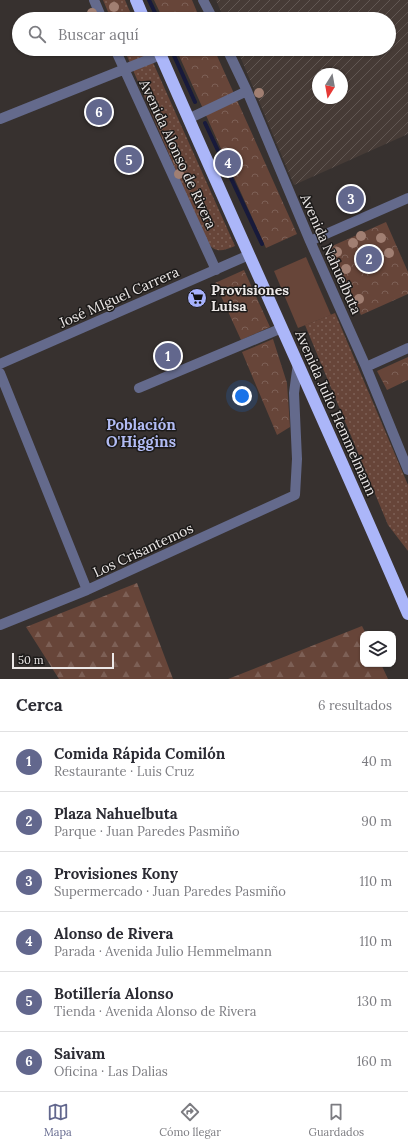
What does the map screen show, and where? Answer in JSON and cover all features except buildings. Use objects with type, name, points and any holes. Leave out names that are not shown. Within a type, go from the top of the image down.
[{"type":"highway","points":[[136,0],[141,12]]},
{"type":"highway","name":"Avenida Julio Hemmelmann","points":[[161,56],[352,484],[408,614]]},
{"type":"street","points":[[94,0],[99,12]]},
{"type":"street","points":[[204,0],[209,12]]},
{"type":"street","name":"Avenida Alonso de Rivera","points":[[118,56],[216,270]]},
{"type":"street","points":[[0,119],[123,69],[151,56]]},
{"type":"street","name":"Avenida Nahuelbuta","points":[[230,56],[247,91],[310,241],[366,367],[408,470]]},
{"type":"street","points":[[188,119],[247,91]]},
{"type":"street","points":[[310,241],[408,198]]},
{"type":"street","name":"José MIguel Carrera","points":[[0,364],[249,255]]},
{"type":"street","points":[[139,388],[282,328]]},
{"type":"street","points":[[366,367],[408,348]]},
{"type":"street","name":"Los Crisantemos","points":[[0,625],[87,590],[295,495],[297,459],[294,393],[298,363]]},
{"type":"street","points":[[0,373],[87,590]]},
{"type":"shaded area","points":[[216,0],[408,0],[408,134],[294,185],[240,56],[396,56],[396,12],[221,12]]},
{"type":"green space","points":[[103,0],[125,0],[130,12],[108,12]]},
{"type":"green space","points":[[154,0],[192,0],[197,12],[160,12]]},
{"type":"green space","points":[[127,56],[150,56],[235,246],[223,250],[216,250],[206,241]]},
{"type":"green space","points":[[179,56],[217,56],[297,234],[266,248]]},
{"type":"green space","points":[[386,222],[408,272],[408,294],[361,315],[330,247]]},
{"type":"green space","points":[[306,257],[331,315],[298,328],[274,271]]},
{"type":"green space","points":[[244,270],[270,327],[241,340],[215,283]]},
{"type":"green space","points":[[335,313],[408,485],[408,551],[388,525],[305,325]]},
{"type":"green space","points":[[273,339],[287,383],[290,427],[277,435],[242,352]]},
{"type":"green space","points":[[408,357],[408,380],[387,390],[377,371]]},
{"type":"green space","points":[[137,583],[173,679],[59,679],[26,627]]},
{"type":"green space","points":[[362,626],[364,631],[360,631],[360,667],[382,667],[388,679],[228,679]]},
{"type":"waterway","points":[[149,0],[155,12]]},
{"type":"waterway","points":[[174,56],[195,102]]},
{"type":"waterway","points":[[205,123],[262,244]]},
{"type":"place","name":"Saivam","points":[[99,112]]},
{"type":"place","name":"Botillería Alonso","points":[[129,160]]},
{"type":"place","name":"Alonso de Rivera","points":[[228,163]]},
{"type":"place","name":"Provisiones Kony","points":[[351,199]]},
{"type":"place","name":"Plaza Nahuelbuta","points":[[369,259]]},
{"type":"place","name":"Provisiones Luisa","points":[[197,298]]},
{"type":"place","name":"Comida Rápida Comilón","points":[[168,356]]},
{"type":"district","name":"Población O'Higgins","points":[[141,432]]}]
